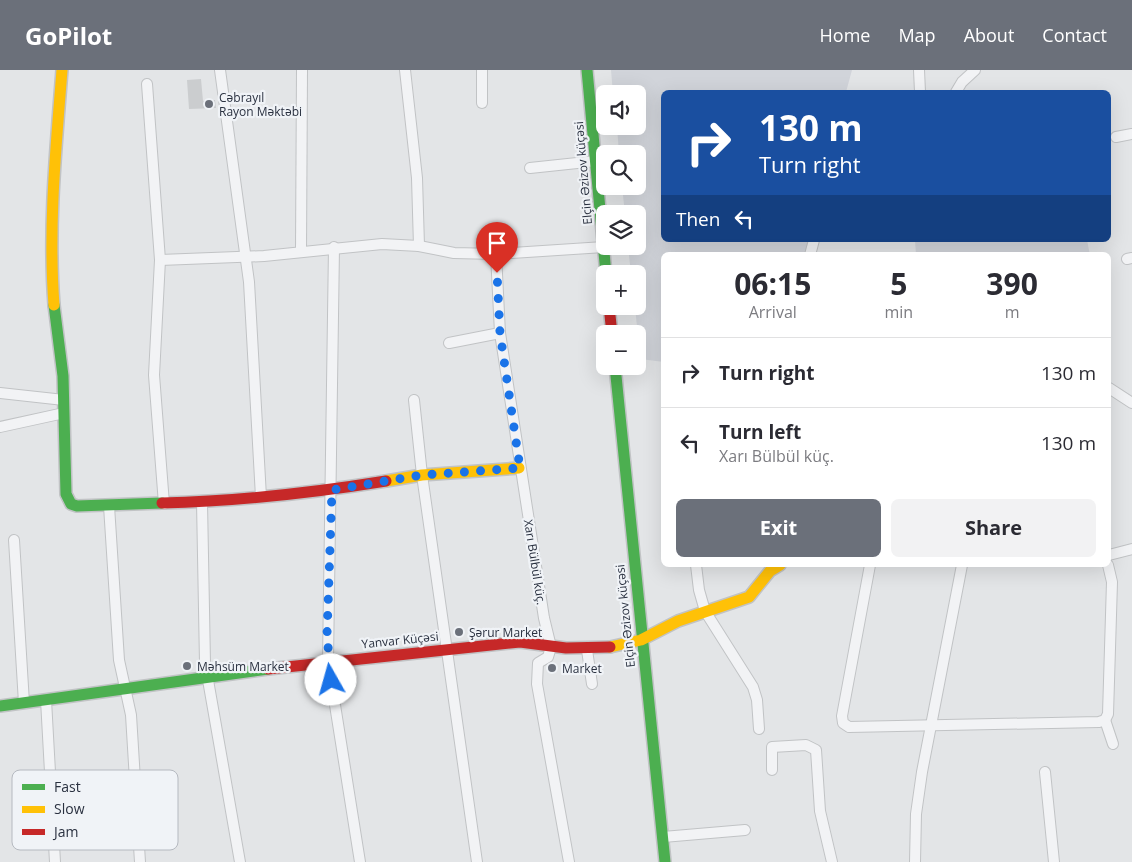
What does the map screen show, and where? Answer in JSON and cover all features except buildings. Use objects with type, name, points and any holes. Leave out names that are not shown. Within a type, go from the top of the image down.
[{"type":"street","points":[[62,70],[53,187],[52,268],[64,400],[67,500],[71,504],[77,506],[109,506],[202,502],[332,490],[422,475],[520,468]]},
{"type":"street","points":[[220,70],[246,256],[261,497]]},
{"type":"street","points":[[301,251],[302,70]]},
{"type":"street","points":[[405,70],[417,178],[419,246]]},
{"type":"street","points":[[482,70],[482,103]]},
{"type":"street","name":"Elçin Əzizov küçəsi","points":[[587,70],[596,161]]},
{"type":"street","points":[[919,70],[920,90]]},
{"type":"street","points":[[957,90],[962,82],[976,70]]},
{"type":"street","points":[[146,84],[160,260],[154,375],[164,504]]},
{"type":"street","points":[[1116,137],[1132,134]]},
{"type":"street","points":[[530,168],[596,161]]},
{"type":"street","points":[[160,260],[246,256],[334,247],[402,244],[454,253],[496,254],[596,248]]},
{"type":"street","points":[[334,247],[332,490],[327,635],[328,661],[360,862]]},
{"type":"street","name":"Xarı Bülbül küç.","points":[[496,254],[500,333],[544,618],[551,647]]},
{"type":"street","points":[[450,343],[500,333]]},
{"type":"street","name":"Elçin Əzizov küçəsi","points":[[616,375],[641,640],[666,862]]},
{"type":"street","points":[[1111,389],[1132,403]]},
{"type":"street","points":[[0,393],[64,400]]},
{"type":"street","points":[[414,400],[422,475],[478,862]]},
{"type":"street","points":[[0,428],[64,413]]},
{"type":"street","points":[[202,502],[207,679],[240,862]]},
{"type":"street","points":[[109,506],[119,660],[131,714],[134,770]]},
{"type":"street","points":[[14,540],[24,703]]},
{"type":"street","points":[[1111,554],[1132,549]]},
{"type":"street","points":[[696,567],[705,611],[753,687],[757,700],[759,729]]},
{"type":"street","name":"Yanvar Küçəsi","points":[[0,706],[328,661],[520,642],[587,650],[622,646],[641,640],[678,621],[754,594],[768,571],[776,567]]},
{"type":"street","points":[[870,567],[842,716],[843,723],[849,727],[858,728],[1069,724],[1105,720],[1108,714],[1112,582],[1108,567]]},
{"type":"street","points":[[914,862],[916,814],[930,726],[962,567]]},
{"type":"street","points":[[551,647],[548,657],[538,663],[537,684],[569,862]]},
{"type":"street","points":[[587,650],[592,684]]},
{"type":"street","points":[[46,700],[50,770]]},
{"type":"street","points":[[1105,720],[1114,744]]},
{"type":"street","points":[[772,770],[772,747],[806,744],[816,750],[820,811],[832,862]]},
{"type":"street","points":[[1045,772],[1054,862]]},
{"type":"street","points":[[663,837],[745,830]]},
{"type":"shaded area","points":[[611,70],[852,70],[847,90],[661,90],[661,242],[811,242],[809,252],[661,252],[661,362],[646,360],[646,325],[637,325],[636,315],[646,315],[646,265],[630,265],[629,255],[646,255],[646,205],[624,205],[623,195],[646,195],[646,145],[618,145],[618,135],[646,135],[646,85],[612,85]]},
{"type":"shaded area","points":[[915,242],[1087,242],[1089,252],[916,252]]},
{"type":"traffic: fast","points":[[587,70],[605,265]]},
{"type":"traffic: fast","points":[[54,305],[63,376],[66,494],[71,504],[77,506],[162,503]]},
{"type":"traffic: fast","points":[[616,375],[665,862]]},
{"type":"traffic: fast","points":[[0,706],[268,669]]},
{"type":"traffic: slow","points":[[54,305],[52,216],[62,70]]},
{"type":"traffic: slow","points":[[386,481],[422,475],[519,468]]},
{"type":"traffic: slow","points":[[610,647],[641,640],[678,621],[749,597],[770,571],[777,567]]},
{"type":"traffic: jam","points":[[610,315],[611,325]]},
{"type":"traffic: jam","points":[[162,503],[274,496],[386,481]]},
{"type":"traffic: jam","points":[[268,669],[520,642],[566,648],[610,647]]},
{"type":"place","name":"Cəbrayıl Rayon Məktəbi","points":[[209,104]]},
{"type":"place","name":"Şərur Market","points":[[459,632]]},
{"type":"place","name":"Məhsüm Market","points":[[187,666]]},
{"type":"place","name":"Market","points":[[552,668]]},
{"type":"route","points":[[331,680],[327,635],[332,490],[422,475],[520,468],[513,431],[500,333],[497,273]]}]
